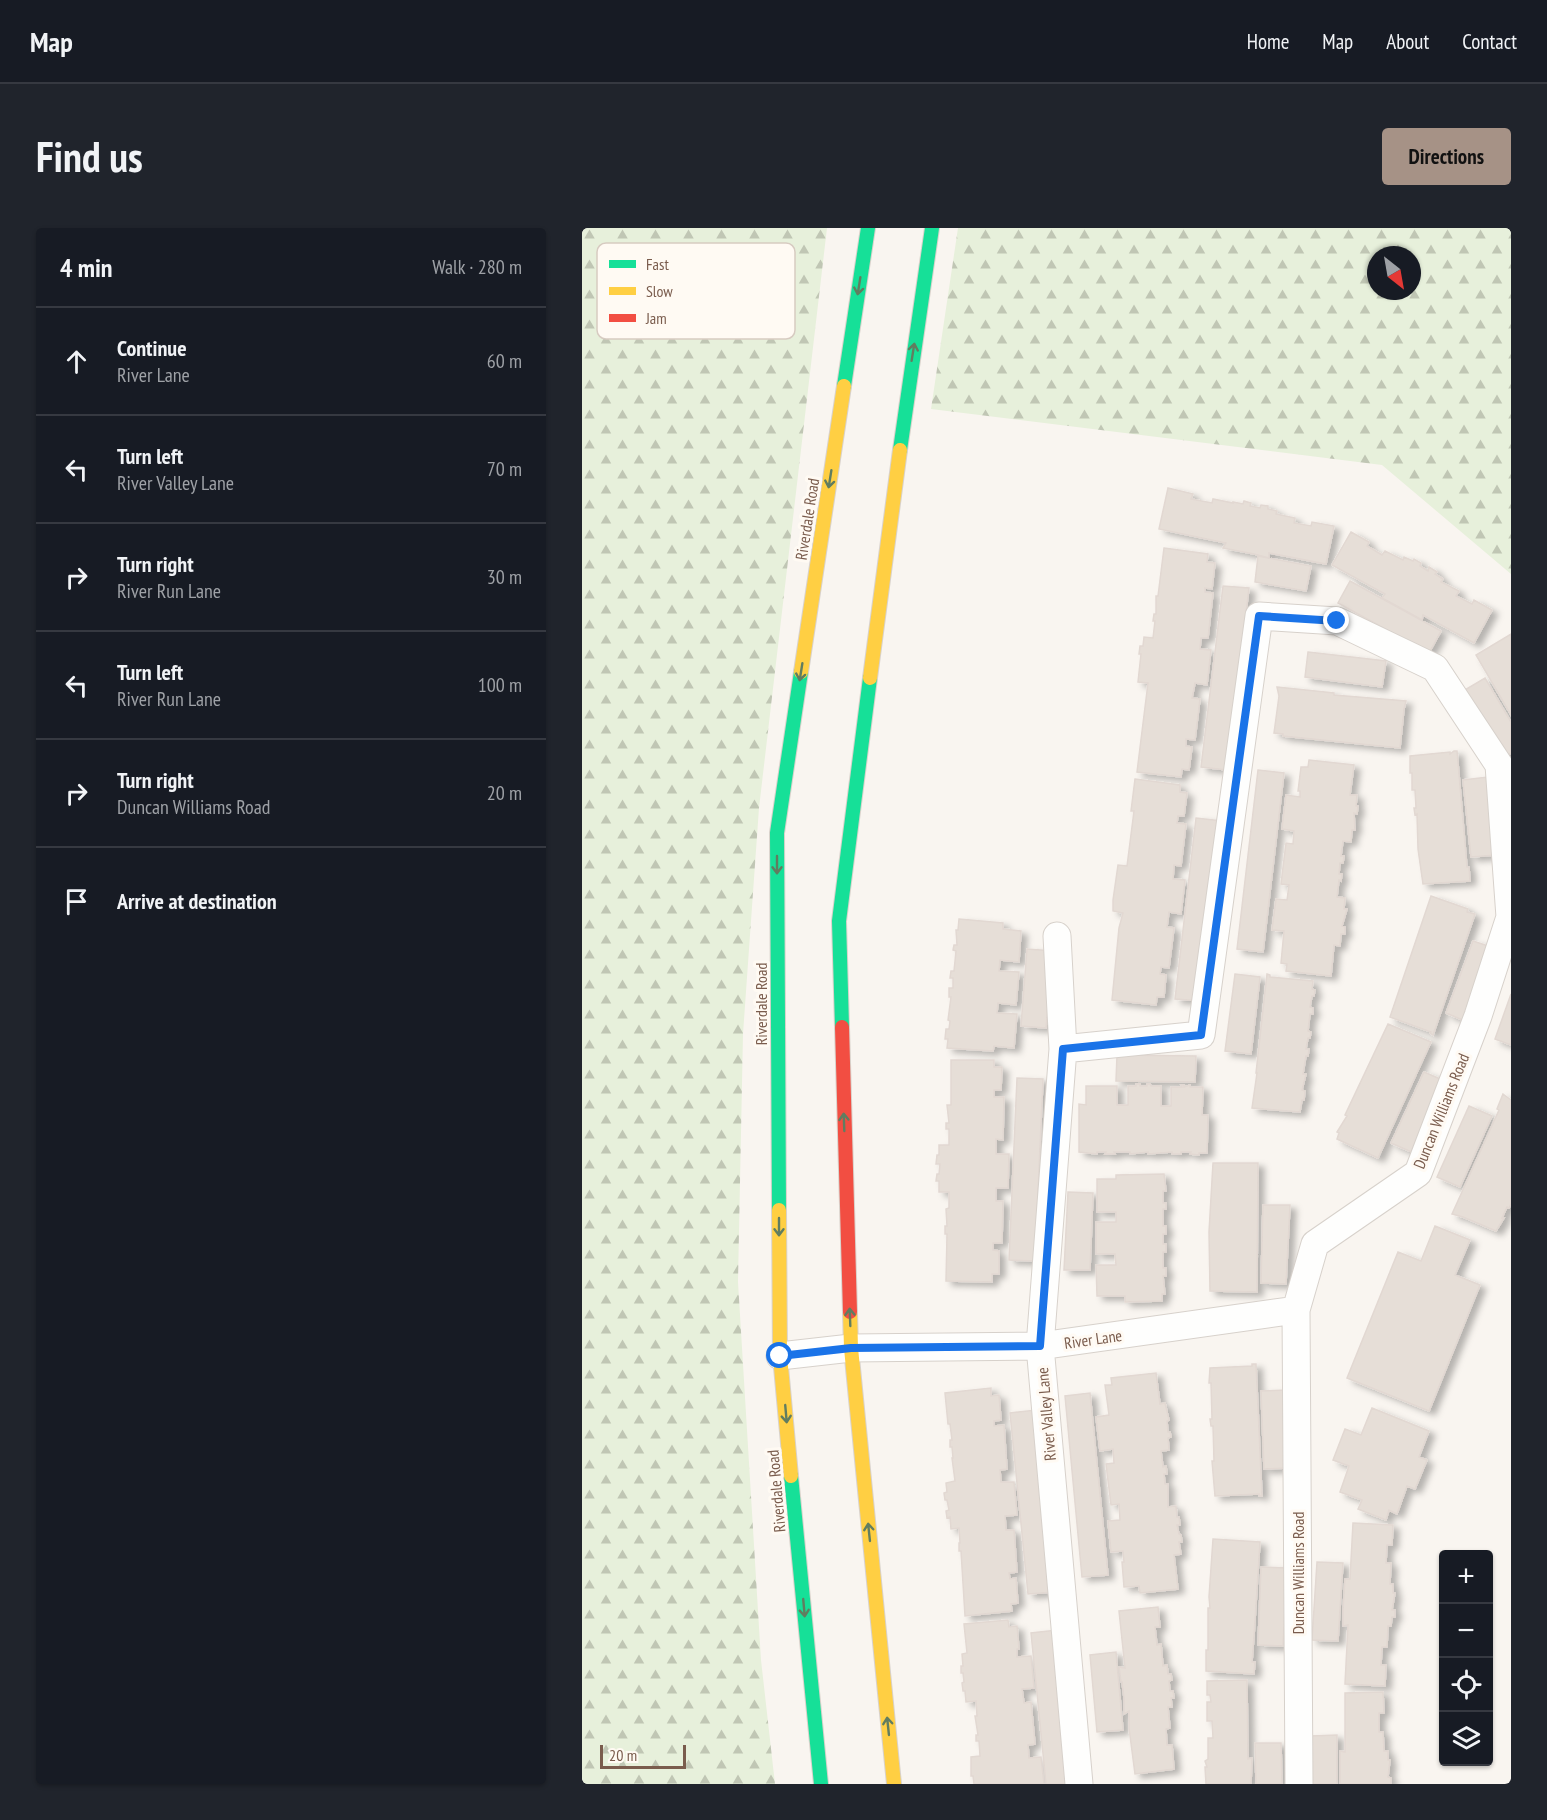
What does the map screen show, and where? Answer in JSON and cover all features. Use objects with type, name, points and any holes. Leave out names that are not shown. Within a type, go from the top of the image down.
[{"type":"street","name":"Riverdale Road","points":[[821,1784],[780,1356],[777,833],[867,228]]},
{"type":"street","points":[[894,1784],[851,1348],[839,921],[905,409],[932,228]]},
{"type":"street","name":"Duncan Williams Road","points":[[1063,1049],[1201,1035],[1259,616],[1337,621],[1435,668],[1499,765],[1510,917],[1478,1016],[1418,1173],[1315,1244],[1296,1310],[1299,1784]]},
{"type":"street","name":"River Valley Lane","points":[[1057,936],[1063,1049],[1040,1346],[1079,1784]]},
{"type":"street","name":"River Lane","points":[[780,1356],[851,1348],[1040,1346],[1296,1310]]},
{"type":"green space","points":[[582,228],[827,228],[759,808],[743,1034],[738,1282],[761,1660],[775,1784],[582,1784]]},
{"type":"green space","points":[[958,228],[1511,228],[1511,574],[1382,465],[931,409]]},
{"type":"building","points":[[1168,488],[1193,494],[1191,499],[1212,503],[1213,499],[1243,504],[1244,501],[1251,503],[1250,506],[1260,508],[1261,505],[1268,506],[1268,509],[1277,511],[1276,514],[1295,518],[1294,523],[1311,526],[1312,522],[1334,526],[1326,564],[1269,553],[1269,558],[1223,548],[1226,543],[1159,529]]},
{"type":"building","points":[[1351,532],[1369,542],[1367,546],[1382,555],[1385,551],[1403,560],[1404,557],[1413,561],[1414,559],[1428,571],[1429,567],[1443,579],[1441,582],[1459,591],[1456,596],[1472,604],[1474,600],[1492,610],[1474,643],[1423,615],[1422,620],[1382,598],[1385,594],[1332,565]]},
{"type":"building","points":[[1164,548],[1208,554],[1207,562],[1215,563],[1212,589],[1205,588],[1205,592],[1213,593],[1208,638],[1201,638],[1200,649],[1211,650],[1207,685],[1195,683],[1192,698],[1200,699],[1195,740],[1186,739],[1186,746],[1192,747],[1189,770],[1182,769],[1181,777],[1137,772],[1148,683],[1138,682],[1141,654],[1139,654],[1144,637],[1153,638],[1156,596],[1158,596]]},
{"type":"building","points":[[1258,556],[1311,566],[1306,591],[1255,582]]},
{"type":"building","points":[[1350,581],[1441,631],[1429,653],[1338,603]]},
{"type":"building","points":[[1223,586],[1249,588],[1227,770],[1201,767]]},
{"type":"building","points":[[1511,634],[1511,715],[1476,655]]},
{"type":"building","points":[[1308,652],[1386,661],[1382,687],[1305,677]]},
{"type":"building","points":[[1485,678],[1511,722],[1511,753],[1503,758],[1463,691]]},
{"type":"building","points":[[1277,687],[1334,693],[1334,695],[1406,701],[1400,748],[1283,736],[1283,734],[1274,733],[1279,696]]},
{"type":"building","points":[[1457,751],[1470,881],[1423,884],[1410,756],[1450,752],[1450,754]]},
{"type":"building","points":[[1309,760],[1354,765],[1350,795],[1357,795],[1357,814],[1354,813],[1355,830],[1352,830],[1351,842],[1343,841],[1341,856],[1344,856],[1343,863],[1340,863],[1339,874],[1342,874],[1337,897],[1345,898],[1344,909],[1347,909],[1342,926],[1345,927],[1345,934],[1341,934],[1340,946],[1334,945],[1331,976],[1286,971],[1287,964],[1281,963],[1284,931],[1272,930],[1276,899],[1287,900],[1289,885],[1281,884],[1286,843],[1293,844],[1294,831],[1282,829],[1286,795],[1300,797],[1300,791],[1298,791],[1301,767],[1308,767]]},
{"type":"building","points":[[1258,770],[1284,773],[1263,952],[1237,949]]},
{"type":"building","points":[[1488,777],[1496,855],[1471,857],[1463,780]]},
{"type":"building","points":[[1135,779],[1180,785],[1180,792],[1187,793],[1184,816],[1178,816],[1177,823],[1186,824],[1181,866],[1174,865],[1173,879],[1185,880],[1181,914],[1169,912],[1167,927],[1174,928],[1169,968],[1161,967],[1160,974],[1166,975],[1164,997],[1157,997],[1156,1005],[1112,1000],[1119,928],[1123,913],[1113,911],[1113,900],[1118,865],[1127,866],[1134,811],[1131,811]]},
{"type":"building","points":[[1196,818],[1222,821],[1201,1001],[1175,999]]},
{"type":"building","points":[[1431,896],[1468,909],[1467,912],[1475,914],[1433,1035],[1431,1032],[1390,1017]]},
{"type":"building","points":[[959,919],[1003,923],[1003,929],[1021,931],[1019,962],[1000,960],[999,971],[1019,972],[1016,1005],[998,1003],[997,1013],[1017,1014],[1014,1048],[994,1046],[993,1051],[947,1048],[948,1039],[945,1039],[946,1029],[949,1029],[951,997],[949,997],[949,988],[953,988],[953,978],[950,978],[951,971],[954,971],[956,951],[953,950],[954,945],[957,945],[956,930],[958,930]]},
{"type":"building","points":[[1473,941],[1497,949],[1470,1023],[1446,1013]]},
{"type":"building","points":[[1027,949],[1053,951],[1046,1028],[1021,1026]]},
{"type":"building","points":[[1235,974],[1260,977],[1251,1054],[1225,1051]]},
{"type":"building","points":[[1267,974],[1270,977],[1313,981],[1312,989],[1315,990],[1310,1007],[1313,1008],[1313,1014],[1310,1014],[1308,1031],[1311,1032],[1308,1038],[1306,1049],[1309,1049],[1303,1074],[1306,1074],[1302,1090],[1305,1091],[1300,1112],[1252,1108]]},
{"type":"building","points":[[1511,994],[1511,1045],[1495,1039]]},
{"type":"building","points":[[1388,1024],[1431,1042],[1378,1158],[1337,1139],[1339,1133],[1337,1132],[1347,1116],[1345,1115]]},
{"type":"building","points":[[1117,1055],[1196,1056],[1195,1082],[1116,1081]]},
{"type":"building","points":[[951,1060],[994,1060],[994,1067],[1002,1067],[1001,1090],[994,1090],[994,1097],[1004,1097],[1003,1140],[996,1139],[996,1154],[1009,1154],[1008,1188],[996,1188],[996,1201],[1003,1201],[1002,1243],[993,1243],[993,1250],[999,1251],[999,1274],[992,1274],[992,1282],[946,1281],[947,1234],[945,1234],[945,1226],[947,1226],[946,1209],[949,1208],[949,1192],[939,1192],[939,1181],[936,1181],[940,1164],[936,1164],[939,1145],[949,1145],[949,1129],[946,1129],[946,1123],[949,1123],[947,1105],[951,1105]]},
{"type":"building","points":[[1424,1072],[1447,1082],[1414,1153],[1391,1143]]},
{"type":"building","points":[[1017,1078],[1043,1079],[1035,1261],[1009,1260]]},
{"type":"building","points":[[1136,1084],[1161,1086],[1161,1106],[1171,1106],[1171,1087],[1190,1085],[1190,1087],[1203,1087],[1202,1115],[1208,1115],[1207,1153],[1199,1153],[1199,1155],[1190,1154],[1191,1152],[1105,1154],[1106,1152],[1097,1152],[1097,1154],[1079,1152],[1079,1104],[1086,1105],[1086,1086],[1117,1086],[1117,1105],[1128,1105],[1128,1086],[1136,1086]]},
{"type":"building","points":[[1503,1094],[1511,1100],[1511,1204],[1509,1208],[1507,1207],[1502,1218],[1504,1218],[1496,1231],[1452,1214],[1499,1110],[1497,1109]]},
{"type":"building","points":[[1469,1106],[1492,1116],[1460,1187],[1437,1177]]},
{"type":"building","points":[[1213,1163],[1258,1163],[1257,1292],[1210,1291],[1209,1232]]},
{"type":"building","points":[[1164,1174],[1166,1191],[1163,1191],[1163,1203],[1166,1203],[1166,1209],[1163,1209],[1163,1226],[1166,1226],[1166,1234],[1163,1234],[1163,1244],[1166,1244],[1166,1252],[1163,1252],[1163,1268],[1166,1268],[1166,1276],[1163,1276],[1165,1294],[1162,1294],[1162,1301],[1125,1302],[1125,1296],[1097,1296],[1096,1265],[1116,1265],[1115,1254],[1096,1254],[1096,1222],[1116,1222],[1116,1212],[1097,1212],[1097,1179],[1116,1179],[1116,1175]]},
{"type":"building","points":[[1068,1192],[1093,1193],[1090,1270],[1064,1270]]},
{"type":"building","points":[[1263,1205],[1290,1205],[1286,1284],[1261,1283]]},
{"type":"building","points":[[1435,1226],[1470,1240],[1455,1275],[1480,1285],[1429,1411],[1347,1378],[1398,1252],[1421,1261]]},
{"type":"building","points":[[1256,1364],[1262,1496],[1259,1494],[1215,1496],[1212,1461],[1214,1461],[1213,1426],[1211,1426],[1210,1419],[1212,1419],[1210,1368],[1252,1366]]},
{"type":"building","points":[[1156,1373],[1160,1404],[1165,1403],[1169,1420],[1167,1421],[1168,1432],[1171,1437],[1168,1438],[1169,1450],[1161,1451],[1163,1467],[1166,1466],[1167,1474],[1164,1474],[1165,1484],[1168,1484],[1168,1507],[1176,1506],[1180,1525],[1177,1525],[1182,1542],[1179,1542],[1181,1554],[1174,1555],[1178,1589],[1140,1593],[1139,1586],[1124,1587],[1123,1551],[1111,1552],[1108,1521],[1120,1520],[1119,1504],[1111,1505],[1106,1464],[1114,1463],[1113,1449],[1100,1451],[1096,1417],[1109,1415],[1105,1385],[1112,1385],[1111,1378]]},
{"type":"building","points":[[991,1388],[991,1396],[999,1395],[1001,1420],[994,1421],[994,1426],[1004,1425],[1007,1469],[1000,1470],[1001,1482],[1014,1482],[1017,1515],[1005,1516],[1006,1530],[1014,1530],[1017,1572],[1009,1573],[1010,1579],[1016,1578],[1018,1603],[1011,1604],[1012,1611],[965,1616],[959,1528],[951,1529],[950,1517],[947,1518],[946,1511],[949,1510],[944,1493],[947,1492],[946,1483],[955,1481],[945,1393]]},
{"type":"building","points":[[1287,1390],[1289,1468],[1264,1469],[1261,1391]]},
{"type":"building","points":[[1090,1393],[1108,1575],[1082,1577],[1065,1396]]},
{"type":"building","points":[[1372,1408],[1429,1431],[1419,1457],[1427,1460],[1415,1489],[1407,1486],[1397,1514],[1389,1510],[1386,1520],[1358,1509],[1362,1500],[1340,1492],[1349,1466],[1333,1460],[1345,1429],[1361,1435]]},
{"type":"building","points":[[1036,1410],[1054,1592],[1028,1594],[1010,1413]]},
{"type":"building","points":[[1353,1523],[1393,1525],[1392,1545],[1387,1545],[1386,1563],[1391,1563],[1390,1584],[1393,1584],[1393,1593],[1395,1593],[1392,1610],[1395,1610],[1395,1617],[1392,1617],[1391,1626],[1388,1626],[1387,1647],[1382,1647],[1381,1665],[1386,1665],[1385,1686],[1345,1684],[1348,1625],[1343,1626],[1343,1610],[1345,1579],[1350,1579]]},
{"type":"building","points":[[1213,1539],[1260,1542],[1252,1662],[1255,1662],[1254,1674],[1206,1671]]},
{"type":"building","points":[[1317,1562],[1343,1563],[1338,1641],[1312,1640]]},
{"type":"building","points":[[1261,1567],[1287,1568],[1283,1646],[1258,1645]]},
{"type":"building","points":[[1158,1607],[1160,1627],[1155,1627],[1157,1645],[1161,1644],[1163,1666],[1167,1665],[1168,1674],[1171,1674],[1170,1691],[1173,1691],[1174,1698],[1171,1698],[1172,1707],[1168,1707],[1170,1728],[1166,1729],[1167,1745],[1172,1745],[1174,1769],[1135,1774],[1129,1711],[1124,1714],[1119,1667],[1125,1668],[1119,1611]]},
{"type":"building","points":[[1008,1620],[1009,1627],[1017,1626],[1019,1649],[1017,1649],[1017,1657],[1031,1656],[1034,1688],[1022,1689],[1024,1703],[1031,1702],[1035,1744],[1028,1745],[1029,1758],[1041,1757],[1044,1784],[974,1784],[973,1776],[971,1776],[971,1757],[980,1756],[979,1741],[976,1741],[976,1735],[978,1735],[975,1716],[977,1716],[976,1701],[966,1702],[962,1683],[964,1682],[963,1673],[961,1673],[962,1654],[967,1653],[964,1624]]},
{"type":"building","points":[[1057,1630],[1072,1784],[1046,1784],[1031,1633]]},
{"type":"building","points":[[1116,1652],[1123,1730],[1097,1732],[1090,1655]]},
{"type":"building","points":[[1247,1680],[1248,1759],[1252,1758],[1251,1784],[1206,1784],[1205,1761],[1208,1759],[1208,1738],[1213,1738],[1212,1721],[1207,1721],[1207,1702],[1211,1702],[1210,1695],[1207,1695],[1207,1681]]},
{"type":"building","points":[[1383,1692],[1384,1713],[1379,1713],[1379,1732],[1383,1732],[1384,1751],[1388,1751],[1388,1760],[1390,1760],[1388,1777],[1391,1778],[1391,1784],[1340,1784],[1340,1751],[1345,1752],[1345,1693]]},
{"type":"building","points":[[1337,1735],[1337,1784],[1312,1784],[1311,1736]]},
{"type":"building","points":[[1255,1743],[1281,1743],[1282,1784],[1256,1784]]},
{"type":"traffic: fast","points":[[844,386],[868,228]]},
{"type":"traffic: fast","points":[[900,450],[932,228]]},
{"type":"traffic: fast","points":[[779,1210],[777,833],[801,672]]},
{"type":"traffic: fast","points":[[842,1027],[839,921],[870,678]]},
{"type":"traffic: fast","points":[[791,1476],[821,1784]]},
{"type":"traffic: slow","points":[[801,672],[844,386]]},
{"type":"traffic: slow","points":[[870,678],[900,450]]},
{"type":"traffic: slow","points":[[779,1210],[780,1356],[791,1476]]},
{"type":"traffic: slow","points":[[850,1312],[851,1348],[894,1784]]},
{"type":"traffic: jam","points":[[842,1027],[850,1312]]},
{"type":"route","points":[[780,1356],[851,1348],[1040,1346],[1063,1049],[1201,1035],[1259,616],[1337,621]]}]
